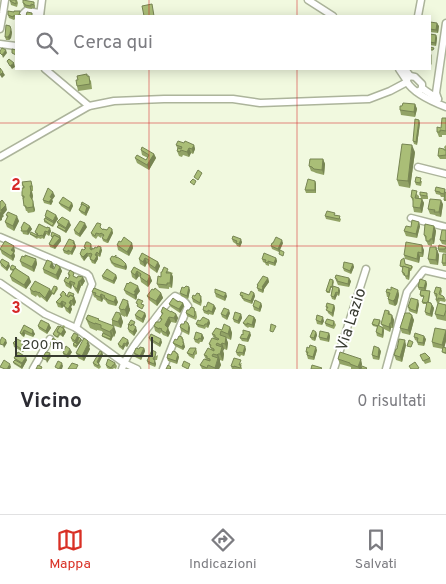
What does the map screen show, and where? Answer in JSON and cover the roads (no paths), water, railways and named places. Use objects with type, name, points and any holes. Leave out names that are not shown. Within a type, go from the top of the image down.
[{"type":"street","points":[[0,29],[5,0]]},
{"type":"street","points":[[23,14],[26,11],[40,15],[42,0]]},
{"type":"street","points":[[308,0],[331,15]]},
{"type":"street","points":[[418,15],[421,0]]},
{"type":"street","points":[[438,99],[437,88],[446,22]]},
{"type":"street","points":[[0,44],[15,46]]},
{"type":"street","points":[[46,70],[89,106]]},
{"type":"street","points":[[0,157],[89,106],[114,101],[233,99],[260,102],[369,99],[390,91],[410,76]]},
{"type":"street","points":[[410,76],[419,89],[431,100],[446,107]]},
{"type":"street","points":[[410,76],[419,89],[446,102]]},
{"type":"street","points":[[390,91],[419,89],[432,91],[437,88]]},
{"type":"street","points":[[418,167],[446,174]]},
{"type":"street","points":[[411,218],[446,227]]},
{"type":"street","points":[[0,237],[89,276],[92,284],[76,328]]},
{"type":"street","name":"Via Lazio","points":[[334,369],[366,269]]},
{"type":"street","points":[[386,369],[407,292],[424,270],[446,275]]},
{"type":"street","points":[[0,283],[45,314],[76,328],[123,366],[137,369]]},
{"type":"street","points":[[123,366],[137,341],[175,296],[188,306],[163,369]]},
{"type":"street","points":[[33,369],[50,339]]}]
